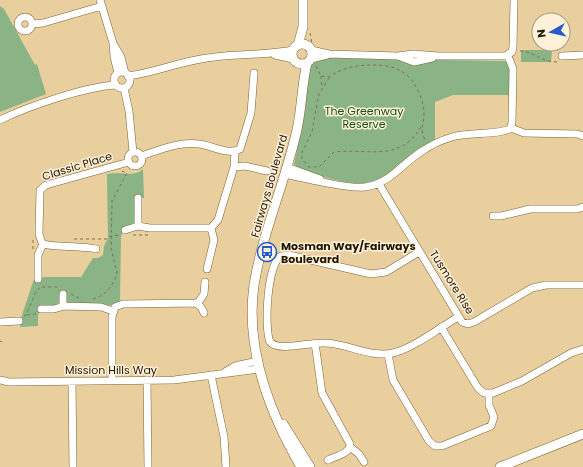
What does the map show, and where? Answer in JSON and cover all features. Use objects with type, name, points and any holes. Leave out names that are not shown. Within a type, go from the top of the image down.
[{"type":"street","name":"Fairways Boulevard","points":[[303,0],[306,30],[299,121],[254,286],[254,334],[258,365],[278,426],[299,456],[310,467]]},
{"type":"street","points":[[508,56],[513,47],[514,0]]},
{"type":"street","points":[[32,24],[43,23],[101,3],[113,43],[114,57],[122,78],[128,86],[124,88],[129,111],[133,152]]},
{"type":"street","points":[[0,120],[25,109],[102,86],[122,78],[208,58],[271,54],[329,54],[398,56],[414,62],[438,56],[508,56]]},
{"type":"street","points":[[562,56],[583,55]]},
{"type":"street","points":[[508,56],[513,69],[511,128]]},
{"type":"street","points":[[141,156],[178,145],[192,143],[235,152],[243,146],[250,122],[253,103],[254,73]]},
{"type":"street","points":[[511,128],[521,133],[583,135]]},
{"type":"street","points":[[286,170],[307,173],[334,184],[358,188],[379,184],[427,147],[454,136],[471,133],[503,133],[511,128]]},
{"type":"street","points":[[133,152],[137,152],[141,156],[141,163],[137,166],[132,165],[129,162],[129,155],[133,152]]},
{"type":"street","points":[[125,230],[138,226],[150,228],[211,228],[214,226],[218,220],[234,167],[235,152]]},
{"type":"street","name":"Classic Place","points":[[38,280],[38,255],[43,244],[40,241],[39,234],[38,195],[41,188],[46,184],[129,162]]},
{"type":"street","points":[[234,167],[245,166],[267,172]]},
{"type":"street","name":"Tusmore Rise","points":[[379,184],[462,322],[471,323],[532,288],[546,285],[583,285]]},
{"type":"street","points":[[138,198],[138,226]]},
{"type":"street","points":[[493,216],[506,215],[523,209],[577,209],[583,207]]},
{"type":"street","points":[[207,270],[214,240],[211,228]]},
{"type":"street","points":[[43,244],[50,246],[80,246],[96,249]]},
{"type":"street","points":[[420,252],[386,272],[371,274],[289,255],[278,258],[274,265],[269,293],[269,339],[272,345],[278,347],[328,343],[372,353],[388,354],[404,349],[458,317]]},
{"type":"street","points":[[196,303],[203,297],[205,282]]},
{"type":"street","points":[[63,306],[64,292]]},
{"type":"street","points":[[112,380],[113,311],[117,306],[123,304],[196,303],[201,307],[204,313]]},
{"type":"street","points":[[40,312],[63,306],[101,307],[113,311]]},
{"type":"street","points":[[0,322],[22,318]]},
{"type":"street","points":[[441,327],[478,388],[482,392],[489,394],[522,381],[570,353],[583,349]]},
{"type":"street","points":[[315,343],[322,393],[348,440],[350,447],[359,454],[364,462]]},
{"type":"street","points":[[388,354],[393,380],[429,441],[435,446],[442,446],[491,426],[494,419],[489,405],[489,394]]},
{"type":"street","name":"Mission Hills Way","points":[[1,381],[174,380],[223,373],[236,366],[258,365]]},
{"type":"street","points":[[211,375],[224,437],[226,467]]},
{"type":"street","points":[[147,380],[148,467]]},
{"type":"street","points":[[72,381],[73,467]]},
{"type":"street","points":[[500,467],[583,434]]},
{"type":"street","points":[[328,460],[346,452],[350,447]]},
{"type":"street","name":"Fairways Boulevard","points":[[299,456],[301,467]]},
{"type":"path","points":[[306,30],[312,44],[316,47],[305,54],[317,67],[321,76],[322,89]]},
{"type":"path","points":[[520,51],[531,52],[549,62]]},
{"type":"path","points":[[360,65],[388,66],[402,70],[414,81],[422,99],[424,113],[421,126],[410,141],[395,150],[334,152],[319,167],[312,168],[304,162],[302,152],[312,132],[317,100],[330,77],[339,71],[360,65]]},
{"type":"path","points":[[321,76],[330,77]]},
{"type":"path","points":[[421,126],[427,147]]},
{"type":"path","points":[[91,300],[105,293],[115,279],[117,273],[111,248],[112,201],[127,173],[120,171],[120,165]]},
{"type":"path","points":[[26,315],[32,300],[40,287],[46,286],[84,300]]},
{"type":"path","points":[[22,318],[26,315],[40,312]]},
{"type":"green space","points":[[0,6],[4,9],[35,65],[37,64],[46,94],[0,112]]},
{"type":"green space","points":[[521,50],[531,50],[531,52],[552,52],[551,62],[521,62]]},
{"type":"green space","name":"The Greenway Reserve","points":[[330,58],[504,61],[507,62],[510,69],[509,95],[453,95],[435,102],[435,140],[418,149],[386,175],[376,180],[363,183],[346,182],[312,173],[299,168],[294,164],[305,113],[306,77],[311,62]]},
{"type":"green space","points":[[143,169],[144,198],[135,198],[135,223],[125,228],[121,236],[120,301],[111,305],[68,303],[66,300],[60,300],[56,306],[41,307],[38,315],[38,326],[20,327],[22,315],[34,279],[40,280],[43,277],[81,277],[93,258],[98,258],[103,255],[104,246],[108,238],[107,174],[131,174],[139,172]]},
{"type":"place","name":"Mosman Way/Fairways Boulevard","points":[[267,252]]}]
